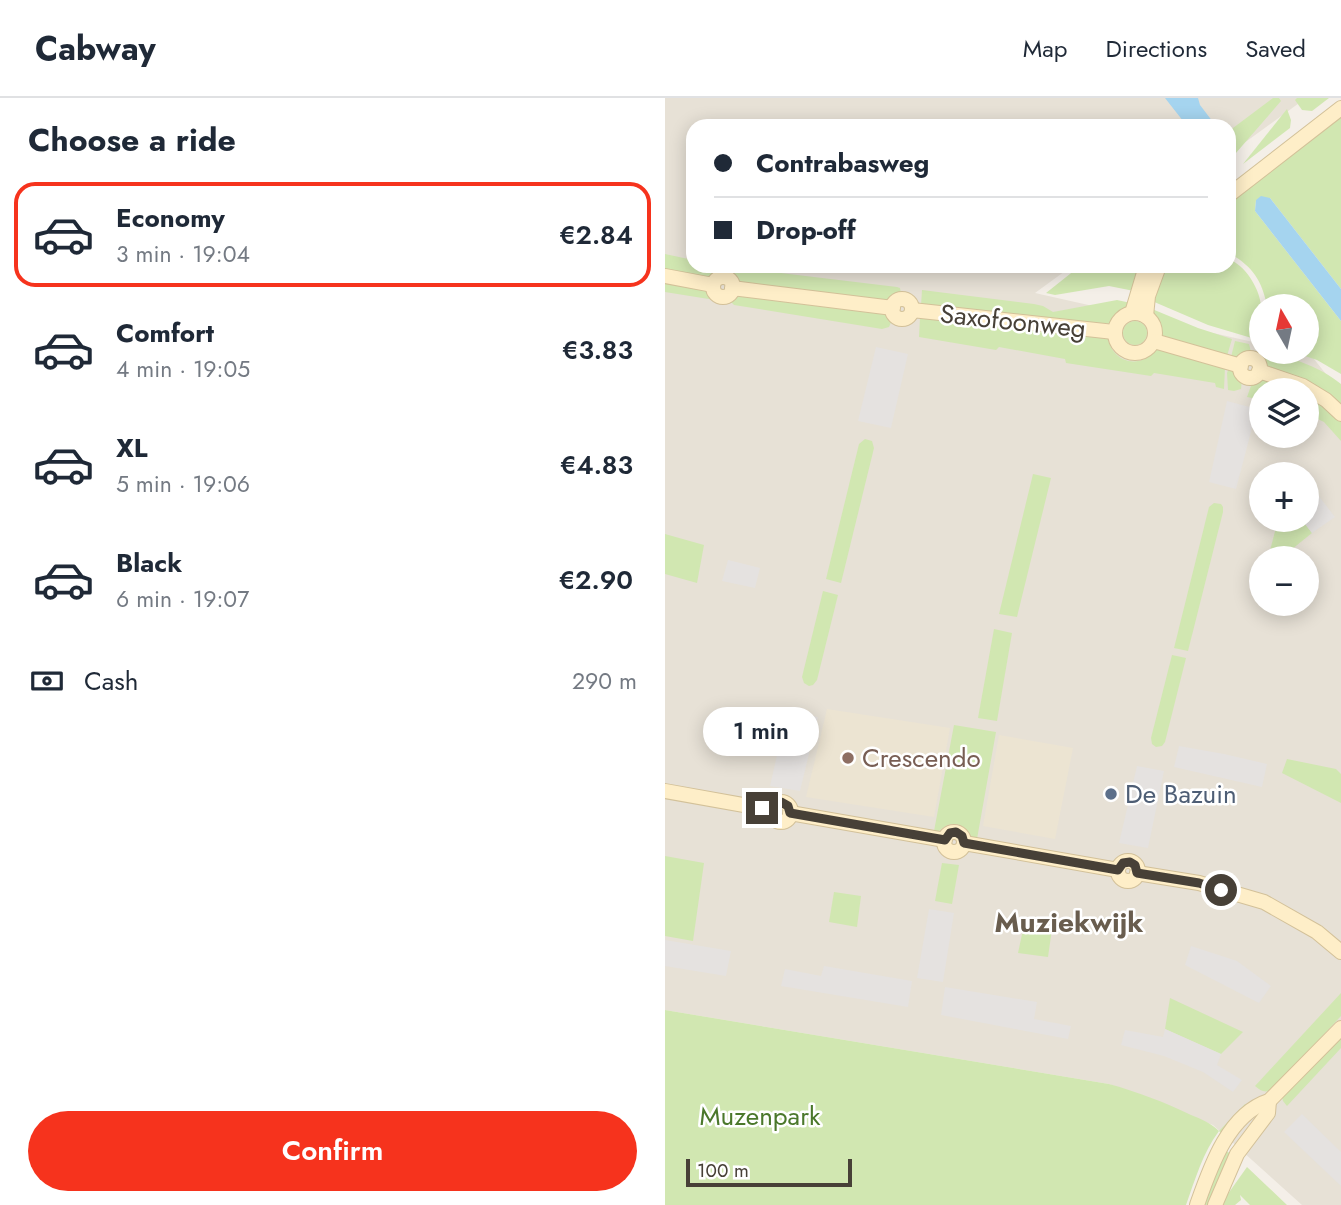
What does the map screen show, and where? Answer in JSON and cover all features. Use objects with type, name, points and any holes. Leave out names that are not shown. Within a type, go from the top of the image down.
[{"type":"street","points":[[1236,179],[1340,98]]},
{"type":"street","points":[[1236,190],[1341,108]]},
{"type":"street","points":[[1139,315],[1145,273]]},
{"type":"street","points":[[1139,315],[1156,273]]},
{"type":"street","name":"Saxofoonweg","points":[[665,276],[713,285],[719,278],[725,278],[730,280],[733,288],[893,308],[895,316],[903,319],[910,315],[912,310],[1114,332]]},
{"type":"street","points":[[1139,315],[1154,327],[1154,341],[1140,353],[1127,352],[1118,345],[1114,332],[1122,317],[1139,315]]},
{"type":"street","points":[[1154,341],[1241,366],[1244,360],[1253,359],[1259,364],[1259,371],[1304,386],[1326,400],[1341,414]]},
{"type":"street","points":[[665,792],[771,810],[776,804],[783,803],[788,806],[790,813],[945,840],[950,833],[956,832],[962,836],[964,843],[1118,870],[1123,863],[1130,862],[1135,865],[1137,873],[1199,883],[1264,902],[1317,932],[1341,952]]},
{"type":"street","points":[[1197,1205],[1223,1142],[1243,1118],[1257,1105],[1269,1101],[1341,1028]]},
{"type":"street","points":[[1215,1205],[1237,1154],[1268,1114],[1269,1101]]},
{"type":"shaded area","points":[[665,98],[1306,98],[1236,149],[1236,119],[686,119],[686,273],[1062,273],[1035,293],[1249,341],[1249,364],[1318,364],[1341,393],[1341,1205],[1302,1205],[1213,1125],[1109,1084],[665,1010]]},
{"type":"shaded area","points":[[876,347],[908,354],[891,428],[858,421]]},
{"type":"shaded area","points":[[1227,401],[1249,407],[1249,439],[1236,489],[1209,482]]},
{"type":"shaded area","points":[[1319,496],[1335,517],[1319,528]]},
{"type":"shaded area","points":[[728,560],[760,568],[755,588],[722,581]]},
{"type":"shaded area","points":[[827,709],[950,728],[934,817],[806,797]]},
{"type":"shaded area","points":[[787,711],[818,717],[800,791],[770,786]]},
{"type":"shaded area","points":[[999,735],[1073,748],[1055,839],[983,826]]},
{"type":"shaded area","points":[[1179,746],[1267,764],[1262,787],[1174,767]]},
{"type":"shaded area","points":[[1137,766],[1164,771],[1148,848],[1119,843]]},
{"type":"shaded area","points":[[929,909],[954,913],[943,982],[917,978]]},
{"type":"shaded area","points":[[665,940],[731,951],[726,976],[665,966]]},
{"type":"shaded area","points":[[1191,946],[1237,961],[1271,986],[1259,1003],[1185,965]]},
{"type":"shaded area","points":[[824,966],[912,981],[908,1007],[781,986],[785,969],[821,976]]},
{"type":"shaded area","points":[[945,987],[1037,1002],[1034,1019],[1071,1026],[1068,1039],[941,1015]]},
{"type":"shaded area","points":[[1165,1029],[1221,1054],[1217,1065],[1242,1080],[1233,1092],[1203,1072],[1164,1056],[1121,1045],[1125,1030],[1163,1037]]},
{"type":"shaded area","points":[[1302,1114],[1341,1152],[1341,1186],[1284,1132]]},
{"type":"green space","points":[[1273,98],[1279,98],[1281,101],[1236,153],[1236,126]]},
{"type":"green space","points":[[1329,98],[1312,111],[1302,110],[1295,100]]},
{"type":"green space","points":[[1287,109],[1291,120],[1290,128],[1243,164]]},
{"type":"green space","points":[[1341,117],[1341,289],[1270,198],[1256,200],[1255,211],[1341,321],[1341,374],[1319,361],[1319,294],[1263,294],[1255,275],[1236,258],[1236,196]]},
{"type":"green space","points":[[665,254],[686,258],[686,273],[718,273],[706,278],[665,270]]},
{"type":"green space","points":[[1236,263],[1242,268],[1258,294],[1249,294],[1249,337],[1208,325],[1152,301],[1162,273],[1236,273]]},
{"type":"green space","points":[[782,273],[897,287],[901,293],[889,301],[742,284],[733,275]]},
{"type":"green space","points":[[1071,273],[1140,273],[1134,291],[1109,286],[1055,295],[1046,293]]},
{"type":"green space","points":[[665,282],[706,289],[715,300],[665,292]]},
{"type":"green space","points":[[922,290],[1034,304],[1053,312],[1117,300],[1131,303],[1127,311],[1111,324],[921,306]]},
{"type":"green space","points":[[738,294],[886,313],[892,320],[889,327],[882,329],[734,305],[730,301]]},
{"type":"green space","points":[[1152,309],[1232,339],[1227,356],[1162,336],[1155,324]]},
{"type":"green space","points":[[920,318],[1108,337],[1112,349],[1125,360],[1145,359],[1158,349],[1225,367],[1224,389],[1216,387],[1215,383],[1066,363],[1065,359],[999,347],[996,350],[919,337]]},
{"type":"green space","points":[[1135,321],[1144,324],[1147,333],[1144,342],[1135,345],[1126,342],[1123,333],[1126,324]]},
{"type":"green space","points":[[1235,341],[1249,344],[1249,355],[1231,357]]},
{"type":"green space","points":[[1263,364],[1307,364],[1341,384],[1341,405],[1319,393],[1319,378],[1290,378]]},
{"type":"green space","points":[[1229,368],[1239,376],[1241,389],[1228,390]]},
{"type":"green space","points":[[1319,403],[1341,421],[1341,441],[1319,420]]},
{"type":"green space","points":[[865,439],[872,441],[874,448],[841,583],[826,579],[859,444]]},
{"type":"green space","points":[[1033,474],[1051,478],[1017,617],[999,614]]},
{"type":"green space","points":[[1214,503],[1221,504],[1223,512],[1188,651],[1174,648],[1209,507]]},
{"type":"green space","points":[[1275,532],[1312,533],[1296,546],[1271,546]]},
{"type":"green space","points":[[665,534],[704,545],[697,583],[665,574]]},
{"type":"green space","points":[[823,591],[838,595],[817,680],[809,686],[804,683],[802,677]]},
{"type":"green space","points":[[994,629],[1012,633],[997,721],[978,718]]},
{"type":"green space","points":[[1172,655],[1186,658],[1165,742],[1156,747],[1151,738]]},
{"type":"green space","points":[[954,725],[996,732],[977,839],[971,839],[969,833],[957,824],[948,825],[938,832],[934,831]]},
{"type":"green space","points":[[1287,759],[1336,769],[1341,774],[1341,803],[1282,773]]},
{"type":"green space","points":[[665,856],[704,863],[693,941],[665,936]]},
{"type":"green space","points":[[942,863],[959,865],[952,904],[935,901]]},
{"type":"green space","points":[[834,892],[861,896],[857,927],[829,922]]},
{"type":"green space","points":[[1024,925],[1052,929],[1048,957],[1018,953]]},
{"type":"green space","points":[[1341,993],[1341,1016],[1272,1090],[1263,1091],[1255,1086]]},
{"type":"green space","points":[[1170,998],[1243,1032],[1221,1054],[1165,1029]]},
{"type":"green space","name":"Muzenpark","points":[[665,1010],[1109,1084],[1171,1106],[1219,1131],[1204,1157],[1186,1205],[665,1205]]},
{"type":"green space","points":[[1341,1033],[1341,1048],[1287,1106],[1282,1097]]},
{"type":"green space","points":[[1245,1104],[1248,1107],[1223,1135],[1219,1131]]},
{"type":"green space","points":[[1224,1149],[1232,1155],[1210,1205],[1202,1205]]},
{"type":"green space","points":[[1247,1167],[1287,1205],[1250,1205],[1240,1195],[1241,1200],[1235,1205],[1223,1205]]},
{"type":"water","points":[[1165,98],[1198,98],[1211,119],[1182,119]]},
{"type":"water","points":[[1261,196],[1270,198],[1341,289],[1341,321],[1255,211],[1256,200]]},
{"type":"place","name":"Crescendo","points":[[848,758]]},
{"type":"place","name":"De Bazuin","points":[[1111,794]]},
{"type":"district","name":"Muziekwijk","points":[[1069,922]]},
{"type":"route","points":[[762,808],[771,810],[781,802],[788,806],[790,813],[945,840],[950,833],[956,832],[962,836],[964,843],[1118,870],[1123,863],[1130,862],[1135,865],[1137,873],[1199,883],[1221,890]]}]
